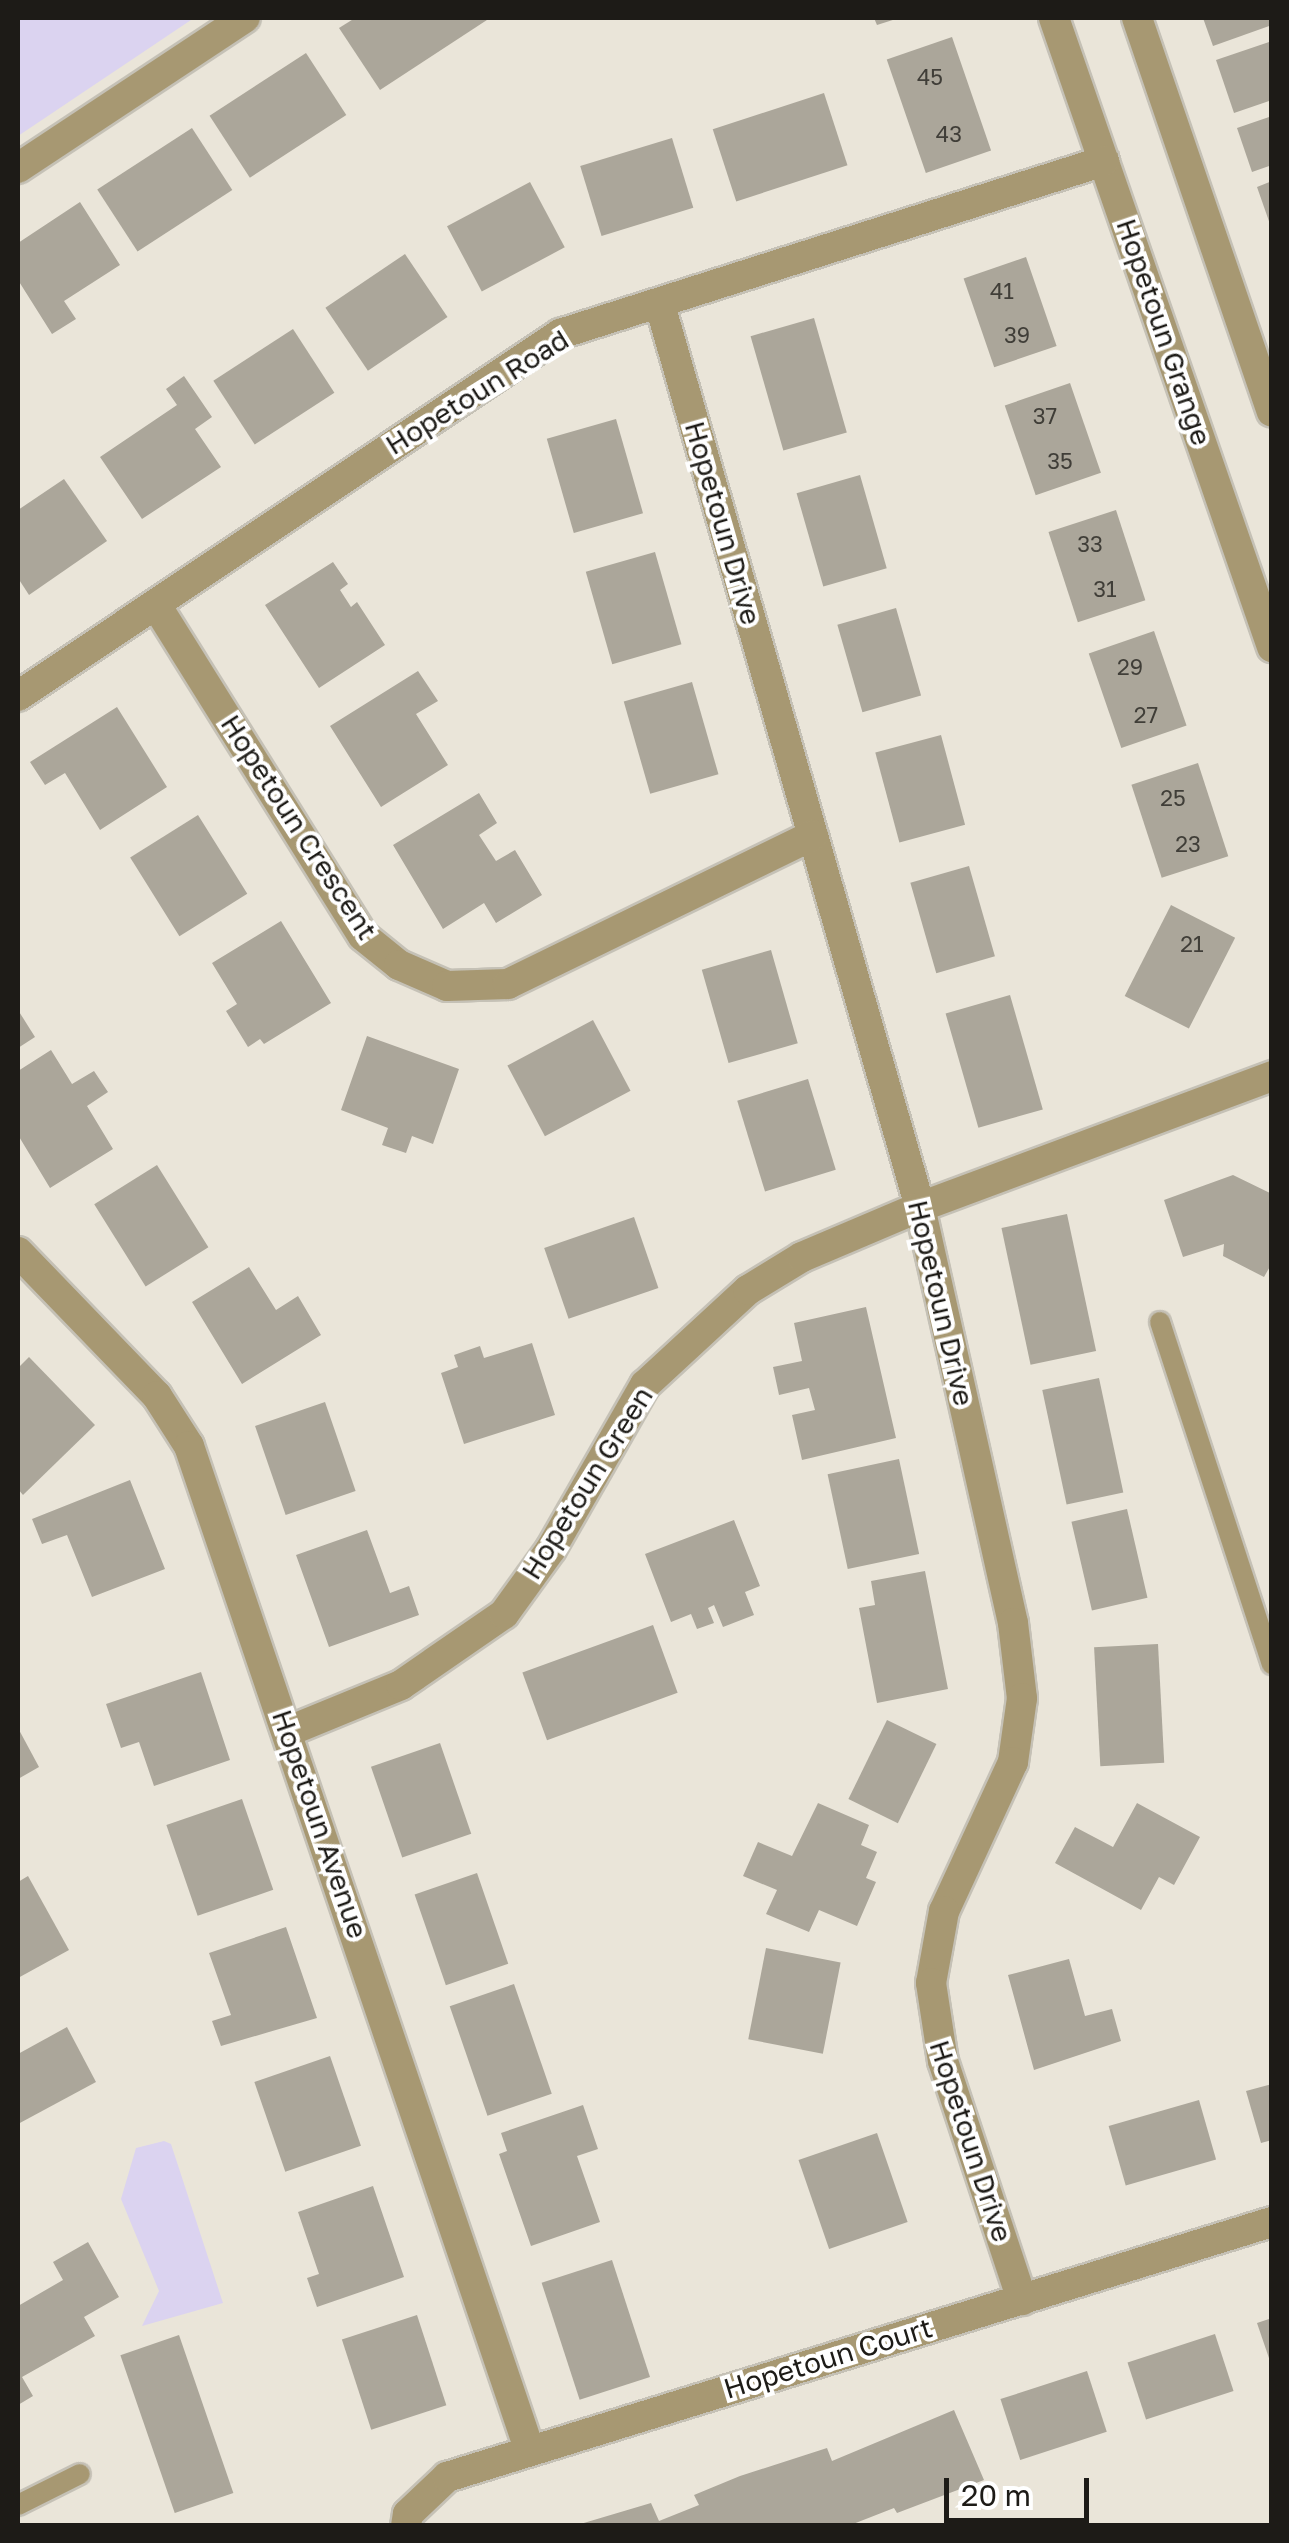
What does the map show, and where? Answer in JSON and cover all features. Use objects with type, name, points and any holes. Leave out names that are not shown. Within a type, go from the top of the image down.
[{"type":"street","points":[[18,168],[245,18]]},
{"type":"street","name":"Hopetoun Grange","points":[[1054,18],[1272,647]]},
{"type":"street","points":[[1137,18],[1272,412]]},
{"type":"street","name":"Hopetoun Road","points":[[18,696],[560,334],[1104,161]]},
{"type":"street","name":"Hopetoun Drive","points":[[660,305],[920,1207],[1013,1623],[1022,1698],[1013,1762],[935,1946],[934,2021],[1022,2300]]},
{"type":"street","name":"Hopetoun Crescent","points":[[156,604],[364,936],[400,964],[447,986],[508,984],[813,834]]},
{"type":"street","name":"Hopetoun Green","points":[[289,1731],[401,1685],[504,1614],[551,1549],[645,1385],[697,1331],[802,1256],[920,1207],[1272,1076]]},
{"type":"street","name":"Hopetoun Avenue","points":[[18,1252],[175,1420],[289,1731],[529,2449]]},
{"type":"street","name":"Hopetoun Court","points":[[406,2526],[408,2514],[447,2477],[1272,2222]]},
{"type":"lane","points":[[1160,1322],[1272,1664]]},
{"type":"lane","points":[[18,2505],[80,2474]]},
{"type":"shaded area","points":[[18,18],[194,18],[18,136]]},
{"type":"shaded area","points":[[164,2141],[171,2144],[223,2303],[142,2326],[159,2291],[121,2199],[136,2148]]},
{"type":"building","points":[[355,18],[490,18],[380,90],[339,28]]},
{"type":"building","points":[[874,18],[899,18],[877,25]]},
{"type":"building","points":[[1203,18],[1269,18],[1272,25],[1213,46]]},
{"type":"building","points":[[952,37],[991,150],[926,173],[887,59]]},
{"type":"building","points":[[1272,41],[1272,100],[1234,113],[1216,60]]},
{"type":"building","points":[[306,53],[346,115],[250,178],[210,116]]},
{"type":"building","points":[[824,93],[847,165],[736,201],[713,129]]},
{"type":"building","points":[[1272,116],[1272,165],[1252,172],[1237,128]]},
{"type":"building","points":[[192,128],[232,190],[138,252],[97,190]]},
{"type":"building","points":[[672,138],[693,208],[602,236],[580,166]]},
{"type":"building","points":[[1272,181],[1272,227],[1271,227],[1257,187]]},
{"type":"building","points":[[530,182],[565,247],[482,291],[447,226]]},
{"type":"building","points":[[80,202],[120,265],[64,301],[76,319],[52,334],[18,280],[18,243]]},
{"type":"building","points":[[405,254],[447,317],[368,371],[325,308]]},
{"type":"building","points":[[1026,257],[1057,346],[994,367],[964,278]]},
{"type":"building","points":[[814,318],[847,432],[783,451],[751,336]]},
{"type":"building","points":[[293,329],[334,393],[255,444],[213,381]]},
{"type":"building","points":[[184,376],[212,417],[195,429],[221,467],[142,519],[100,457],[177,405],[166,389]]},
{"type":"building","points":[[1070,383],[1101,473],[1036,495],[1005,405]]},
{"type":"building","points":[[616,419],[643,513],[574,533],[547,439]]},
{"type":"building","points":[[860,475],[887,568],[823,586],[797,493]]},
{"type":"building","points":[[64,479],[107,541],[29,595],[18,578],[18,510]]},
{"type":"building","points":[[1116,510],[1145,600],[1078,622],[1048,532]]},
{"type":"building","points":[[655,552],[681,644],[612,664],[586,572]]},
{"type":"building","points":[[333,562],[348,584],[340,590],[351,607],[357,602],[385,645],[319,688],[265,605]]},
{"type":"building","points":[[896,608],[921,695],[862,712],[837,625]]},
{"type":"building","points":[[1154,631],[1187,726],[1121,748],[1089,653]]},
{"type":"building","points":[[418,671],[438,701],[416,714],[448,765],[381,807],[330,726]]},
{"type":"building","points":[[692,682],[718,774],[650,794],[624,702]]},
{"type":"building","points":[[117,707],[167,787],[100,830],[65,773],[45,785],[30,762]]},
{"type":"building","points":[[941,735],[965,825],[899,842],[875,753]]},
{"type":"building","points":[[1198,763],[1228,856],[1162,878],[1131,785]]},
{"type":"building","points":[[479,793],[497,823],[479,835],[496,861],[515,850],[542,895],[496,923],[484,903],[443,929],[393,845]]},
{"type":"building","points":[[198,815],[247,894],[179,936],[130,857]]},
{"type":"building","points":[[969,866],[995,956],[936,973],[910,883]]},
{"type":"building","points":[[1171,905],[1235,938],[1189,1029],[1125,996]]},
{"type":"building","points":[[281,921],[331,1003],[264,1044],[260,1039],[248,1047],[226,1011],[237,1004],[212,963]]},
{"type":"building","points":[[771,950],[798,1043],[729,1063],[702,970]]},
{"type":"building","points":[[1010,995],[1043,1109],[978,1128],[946,1013]]},
{"type":"building","points":[[18,1010],[35,1037],[18,1048]]},
{"type":"building","points":[[593,1020],[631,1091],[545,1136],[507,1066]]},
{"type":"building","points":[[367,1036],[459,1069],[433,1144],[412,1136],[406,1153],[382,1145],[388,1128],[341,1110]]},
{"type":"building","points":[[51,1050],[72,1084],[94,1071],[108,1092],[87,1106],[113,1149],[50,1188],[18,1135],[18,1071]]},
{"type":"building","points":[[808,1079],[836,1170],[765,1191],[737,1101]]},
{"type":"building","points":[[157,1165],[208,1247],[146,1286],[94,1204]]},
{"type":"building","points":[[1233,1175],[1272,1194],[1272,1263],[1264,1277],[1223,1256],[1224,1244],[1183,1257],[1164,1200]]},
{"type":"building","points":[[1067,1214],[1096,1351],[1031,1365],[1001,1228]]},
{"type":"building","points":[[634,1217],[658,1288],[569,1319],[544,1248]]},
{"type":"building","points":[[249,1267],[276,1310],[298,1296],[321,1335],[242,1384],[192,1302]]},
{"type":"building","points":[[866,1307],[896,1438],[802,1460],[792,1415],[815,1410],[809,1388],[779,1395],[773,1367],[802,1361],[794,1323]]},
{"type":"building","points":[[532,1343],[555,1415],[464,1444],[441,1373],[458,1367],[454,1355],[480,1346],[484,1358]]},
{"type":"building","points":[[29,1357],[95,1425],[23,1495],[18,1489],[18,1368]]},
{"type":"building","points":[[1099,1378],[1123,1492],[1067,1505],[1042,1390]]},
{"type":"building","points":[[325,1402],[356,1491],[286,1515],[255,1426]]},
{"type":"building","points":[[899,1459],[919,1554],[848,1569],[828,1474]]},
{"type":"building","points":[[130,1480],[165,1569],[92,1597],[67,1535],[42,1544],[32,1519]]},
{"type":"building","points":[[1127,1509],[1147,1598],[1092,1610],[1071,1522]]},
{"type":"building","points":[[734,1520],[760,1586],[745,1592],[754,1615],[723,1627],[714,1605],[708,1608],[714,1623],[697,1629],[691,1614],[671,1622],[645,1554]]},
{"type":"building","points":[[367,1530],[390,1593],[409,1586],[419,1615],[329,1647],[296,1555]]},
{"type":"building","points":[[925,1571],[948,1689],[877,1703],[859,1608],[875,1605],[871,1581]]},
{"type":"building","points":[[653,1625],[678,1693],[547,1740],[522,1673]]},
{"type":"building","points":[[1158,1644],[1164,1763],[1100,1766],[1094,1647]]},
{"type":"building","points":[[201,1672],[230,1760],[154,1786],[139,1742],[121,1748],[106,1704]]},
{"type":"building","points":[[887,1720],[936,1744],[898,1823],[848,1799]]},
{"type":"building","points":[[18,1728],[39,1767],[18,1779]]},
{"type":"building","points":[[440,1743],[471,1834],[402,1858],[371,1767]]},
{"type":"building","points":[[242,1799],[273,1890],[198,1916],[166,1825]]},
{"type":"building","points":[[818,1803],[869,1825],[861,1845],[877,1852],[866,1878],[876,1882],[857,1926],[819,1910],[809,1932],[766,1914],[777,1890],[743,1876],[758,1842],[792,1856]]},
{"type":"building","points":[[1137,1803],[1200,1837],[1174,1885],[1159,1877],[1141,1910],[1055,1863],[1075,1827],[1113,1847]]},
{"type":"building","points":[[477,1873],[508,1964],[446,1985],[415,1894]]},
{"type":"building","points":[[28,1876],[69,1950],[18,1978],[18,1882]]},
{"type":"building","points":[[286,1927],[317,2018],[221,2046],[212,2021],[231,2015],[209,1953]]},
{"type":"building","points":[[766,1948],[841,1963],[823,2054],[748,2039]]},
{"type":"building","points":[[1069,1959],[1085,2016],[1112,2009],[1121,2041],[1034,2070],[1008,1975]]},
{"type":"building","points":[[514,1984],[552,2094],[487,2116],[450,2006]]},
{"type":"building","points":[[67,2027],[96,2082],[18,2124],[18,2054]]},
{"type":"building","points":[[330,2056],[361,2146],[285,2172],[254,2082]]},
{"type":"building","points":[[1272,2084],[1272,2140],[1261,2143],[1246,2091]]},
{"type":"building","points":[[1199,2100],[1216,2160],[1126,2186],[1109,2126]]},
{"type":"building","points":[[583,2105],[598,2149],[577,2156],[600,2222],[531,2246],[499,2154],[507,2151],[501,2133]]},
{"type":"building","points":[[877,2133],[908,2222],[829,2249],[799,2160]]},
{"type":"building","points":[[373,2186],[404,2277],[317,2307],[307,2278],[319,2274],[298,2212]]},
{"type":"building","points":[[88,2242],[119,2297],[84,2317],[95,2336],[22,2377],[33,2396],[18,2405],[18,2306],[63,2280],[53,2262]]},
{"type":"building","points":[[612,2260],[650,2377],[580,2400],[542,2283]]},
{"type":"building","points":[[417,2315],[446,2405],[371,2430],[342,2339]]},
{"type":"building","points":[[1272,2318],[1272,2364],[1271,2364],[1257,2323]]},
{"type":"building","points":[[1215,2334],[1234,2391],[1146,2419],[1128,2362]]},
{"type":"building","points":[[179,2335],[233,2493],[175,2513],[120,2355]]},
{"type":"building","points":[[1087,2371],[1107,2432],[1020,2460],[1000,2399]]},
{"type":"building","points":[[954,2410],[984,2480],[897,2513],[894,2508],[848,2526],[577,2525],[651,2503],[659,2521],[699,2505],[694,2495],[740,2476],[827,2448],[832,2461]]}]
